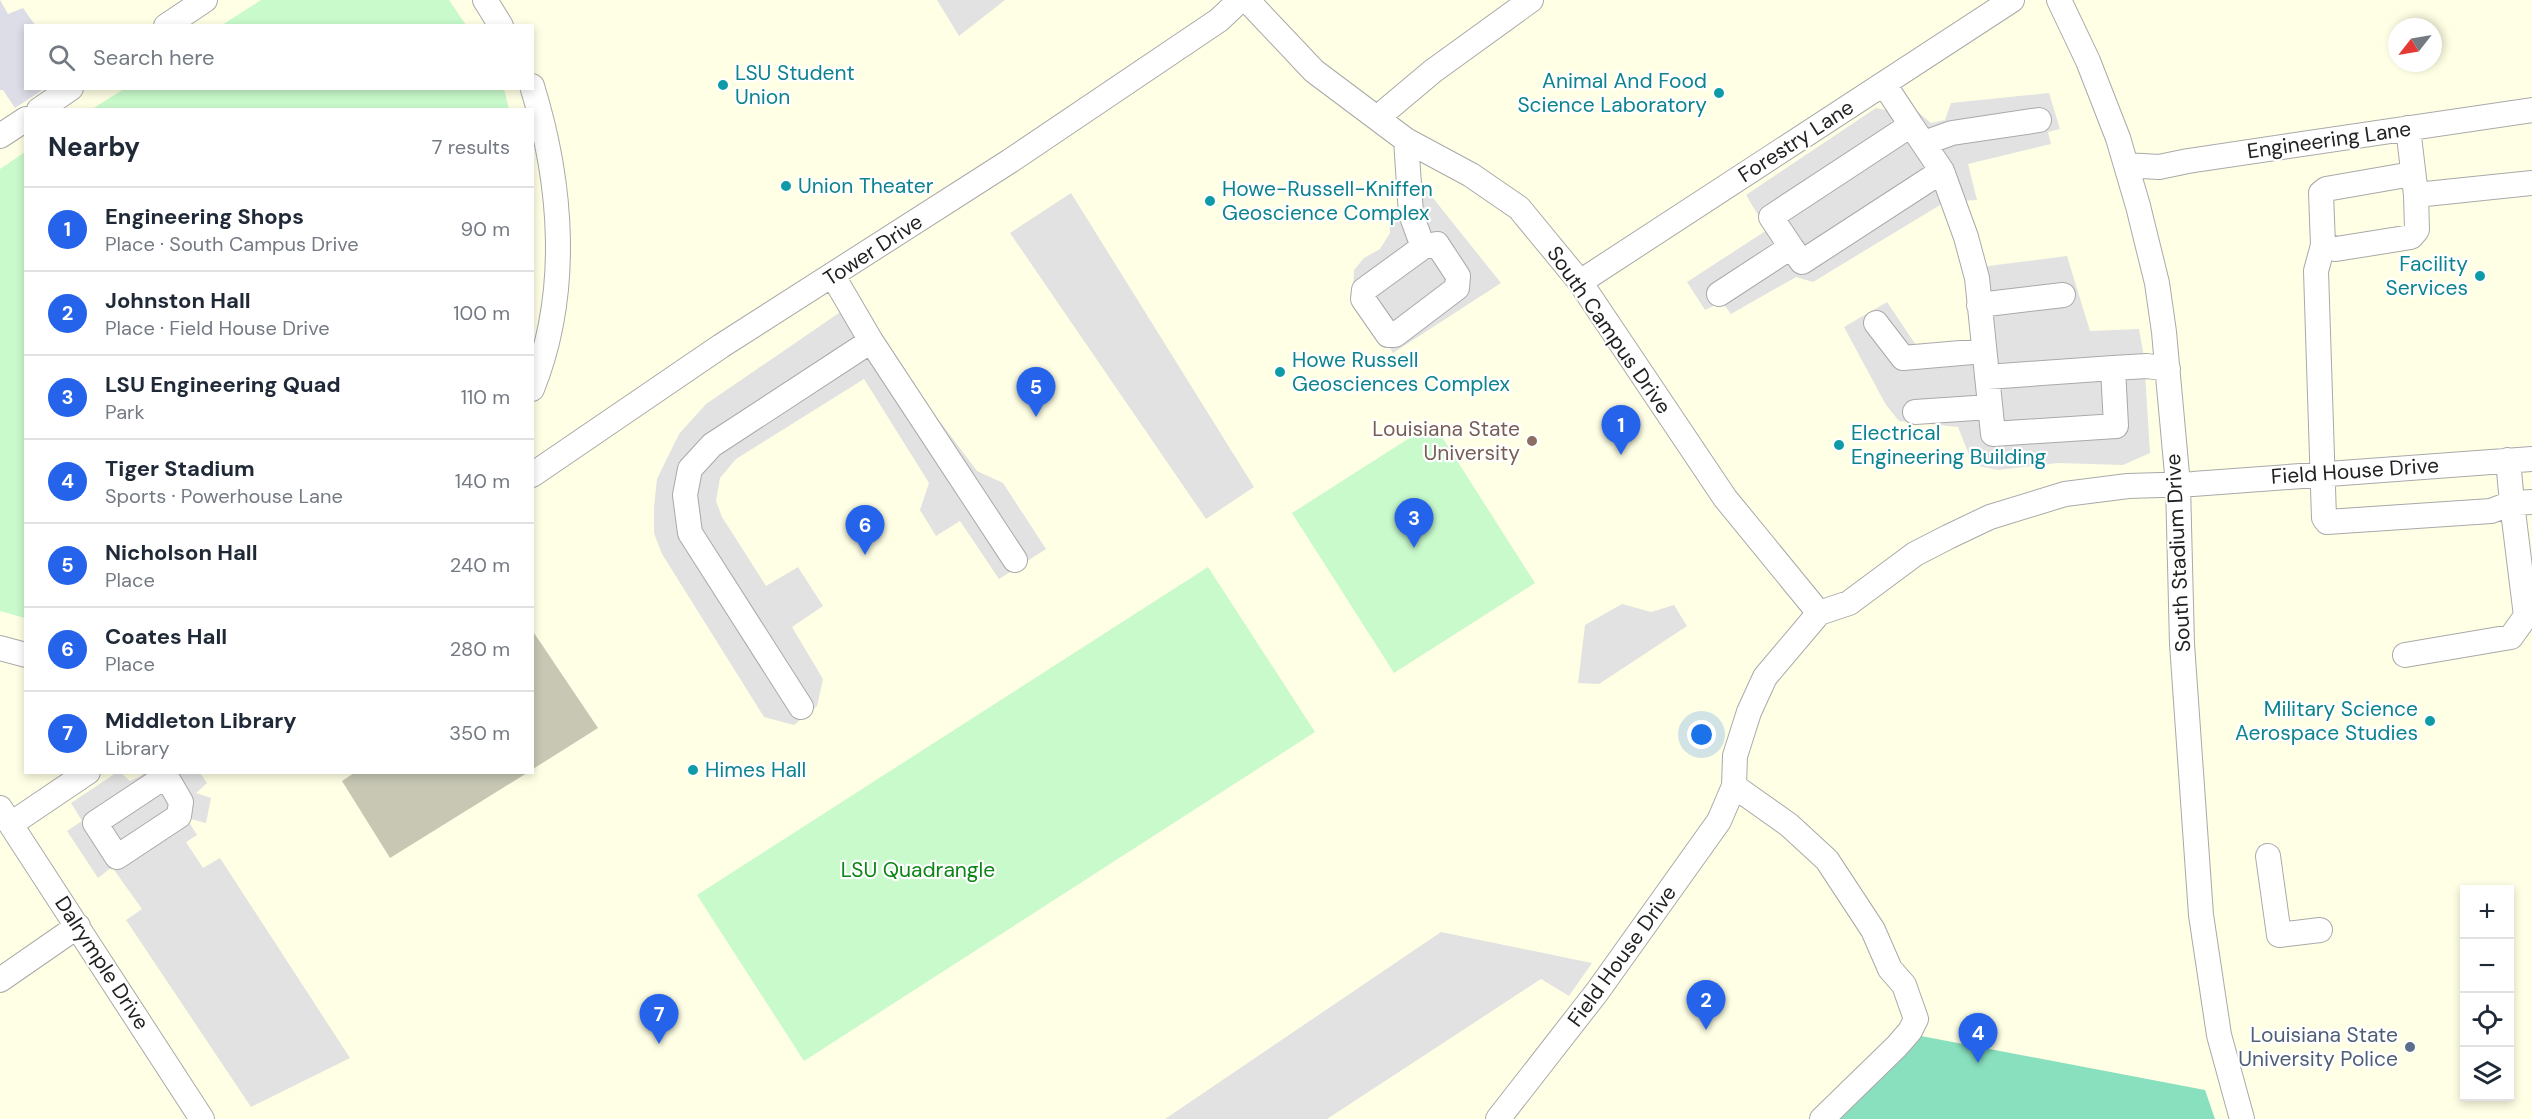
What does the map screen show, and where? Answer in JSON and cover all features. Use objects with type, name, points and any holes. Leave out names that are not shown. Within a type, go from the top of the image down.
[{"type":"street","points":[[169,24],[205,0]]},
{"type":"street","points":[[485,0],[500,24]]},
{"type":"street","name":"Tower Drive","points":[[534,474],[721,346],[1035,145],[1219,20],[1240,0]]},
{"type":"street","name":"South Campus Drive","points":[[1247,0],[1314,71],[1406,140],[1471,176],[1519,208],[1580,282],[1725,498],[1818,613]]},
{"type":"street","points":[[1377,118],[1433,71],[1531,0]]},
{"type":"street","name":"Forestry Lane","points":[[1580,282],[2012,0]]},
{"type":"street","name":"South Stadium Drive","points":[[2059,0],[2098,86],[2127,165],[2157,283],[2168,369],[2178,485],[2182,644],[2201,915],[2219,1035],[2242,1119]]},
{"type":"street","points":[[1884,84],[1942,171],[1966,237],[1977,278],[1994,434],[2116,426],[2113,368]]},
{"type":"street","points":[[42,108],[68,90]]},
{"type":"street","points":[[533,90],[553,176],[558,212],[559,245],[558,276],[553,310],[534,381]]},
{"type":"street","name":"Engineering Lane","points":[[2127,165],[2159,167],[2532,110]]},
{"type":"street","points":[[0,136],[24,120]]},
{"type":"street","points":[[1942,171],[1803,262],[1772,217],[1918,134],[1952,133],[2039,120]]},
{"type":"street","points":[[2323,245],[2336,249],[2411,237],[2417,230],[2408,128]]},
{"type":"street","points":[[1406,140],[1411,214],[1423,247]]},
{"type":"street","points":[[2522,502],[2491,511],[2327,522],[2324,518],[2322,473],[2316,271],[2323,245],[2321,193],[2326,189],[2532,183]]},
{"type":"street","points":[[1719,294],[1791,247]]},
{"type":"street","points":[[833,276],[871,341],[1015,560]]},
{"type":"street","points":[[1979,305],[2063,295]]},
{"type":"street","points":[[1876,323],[1904,358],[1984,351]]},
{"type":"street","points":[[801,708],[690,533],[685,495],[690,469],[712,445],[871,341]]},
{"type":"street","points":[[1987,377],[2147,366],[2168,369]]},
{"type":"street","points":[[1915,412],[1990,407]]},
{"type":"street","name":"Field House Drive","points":[[1818,613],[1849,603],[1915,555],[1990,517],[2065,494],[2128,486],[2178,485],[2532,459]]},
{"type":"street","points":[[2405,655],[2511,637],[2526,616],[2522,502],[2508,460]]},
{"type":"street","points":[[1818,613],[1765,677],[1749,712],[1734,756],[1734,786],[1789,825],[1827,860],[1874,930],[1890,969],[1904,985],[1916,1019],[1910,1031],[1897,1046],[1822,1119]]},
{"type":"street","points":[[0,648],[24,654]]},
{"type":"street","points":[[5,816],[84,774]]},
{"type":"street","name":"Field House Drive","points":[[1498,1119],[1604,983],[1714,828],[1734,786]]},
{"type":"street","name":"Dalrymple Drive","points":[[5,816],[97,954],[202,1119]]},
{"type":"street","points":[[2268,856],[2279,935],[2320,930]]},
{"type":"street","points":[[0,980],[78,926]]},
{"type":"shaded area","name":"Louisiana State University","points":[[0,0],[2532,0],[2532,1119],[0,1119]]},
{"type":"shaded area","points":[[0,0],[8,14],[23,8],[34,24],[24,24],[24,90],[42,90],[15,108],[3,90],[0,90]]},
{"type":"shaded area","points":[[937,0],[1005,0],[959,36]]},
{"type":"shaded area","points":[[2049,93],[2060,129],[2048,132],[2051,144],[1968,164],[1977,200],[1945,202],[1813,282],[1796,277],[1731,314],[1722,302],[1705,310],[1687,282],[1767,230],[1746,195],[1876,108],[1890,111],[1912,107],[1931,123],[1945,120],[1951,103]]},
{"type":"shaded area","points":[[1425,188],[1501,283],[1393,353],[1353,291],[1354,270],[1364,258],[1380,249],[1390,233],[1389,213]]},
{"type":"shaded area","points":[[1071,193],[1254,487],[1206,519],[1010,233]]},
{"type":"shaded area","points":[[2067,256],[2090,331],[2139,329],[2144,357],[2150,453],[2123,465],[2058,463],[1998,470],[1973,465],[1958,427],[1899,421],[1886,405],[1844,327],[1887,302],[1916,345],[1980,359],[1967,271],[1988,266]]},
{"type":"shaded area","points":[[852,304],[977,471],[1003,483],[1046,549],[999,579],[960,521],[936,536],[920,510],[929,483],[864,379],[736,459],[720,478],[716,501],[722,517],[766,586],[798,567],[823,606],[792,627],[823,679],[817,706],[794,725],[764,717],[662,554],[654,533],[657,479],[679,434],[706,404]]},
{"type":"shaded area","points":[[1622,604],[1651,612],[1674,605],[1687,626],[1599,684],[1578,683],[1585,625]]},
{"type":"shaded area","points":[[534,633],[598,728],[534,768]]},
{"type":"shaded area","points":[[114,774],[122,774],[130,781],[142,774],[201,774],[207,783],[196,793],[211,798],[206,823],[191,819],[189,822],[197,835],[186,842],[203,868],[220,858],[350,1058],[251,1107],[126,920],[142,909],[112,867],[98,878],[67,831],[82,821],[71,803]]},
{"type":"shaded area","points":[[352,774],[525,774],[390,858],[342,781]]},
{"type":"shaded area","points":[[1441,932],[1592,963],[1569,996],[1541,979],[1327,1119],[1165,1119]]},
{"type":"green space","points":[[261,0],[449,0],[465,24],[224,24]]},
{"type":"green space","points":[[122,90],[504,90],[509,108],[94,108]]},
{"type":"green space","points":[[24,153],[24,618],[0,611],[0,169]]},
{"type":"green space","points":[[1433,423],[1535,583],[1394,673],[1292,513]]},
{"type":"green space","name":"LSU Quadrangle","points":[[1208,567],[1315,732],[804,1061],[697,895]]},
{"type":"green space","points":[[1921,1036],[2205,1090],[2215,1119],[1837,1119]]},
{"type":"place","name":"LSU Student Union","points":[[723,85]]},
{"type":"place","name":"Animal And Food Science Laboratory","points":[[1719,93]]},
{"type":"place","name":"Union Theater","points":[[786,186]]},
{"type":"place","name":"Howe-Russell-Kniffen Geoscience Complex","points":[[1210,201]]},
{"type":"place","name":"Facility Services","points":[[2480,276]]},
{"type":"place","name":"Howe Russell Geosciences Complex","points":[[1280,372]]},
{"type":"place","name":"Nicholson Hall","points":[[1036,417]]},
{"type":"place","name":"Louisiana State University","points":[[1532,441]]},
{"type":"place","name":"Electrical Engineering Building","points":[[1839,445]]},
{"type":"place","name":"Engineering Shops","points":[[1621,455]]},
{"type":"place","name":"LSU Engineering Quad","points":[[1414,548]]},
{"type":"place","name":"Coates Hall","points":[[865,555]]},
{"type":"place","name":"Military Science Aerospace Studies","points":[[2430,721]]},
{"type":"place","name":"Himes Hall","points":[[693,770]]},
{"type":"place","name":"Johnston Hall","points":[[1706,1030]]},
{"type":"place","name":"Middleton Library","points":[[659,1044]]},
{"type":"place","name":"Louisiana State University Police","points":[[2410,1047]]},
{"type":"place","name":"Tiger Stadium","points":[[1978,1063]]}]
